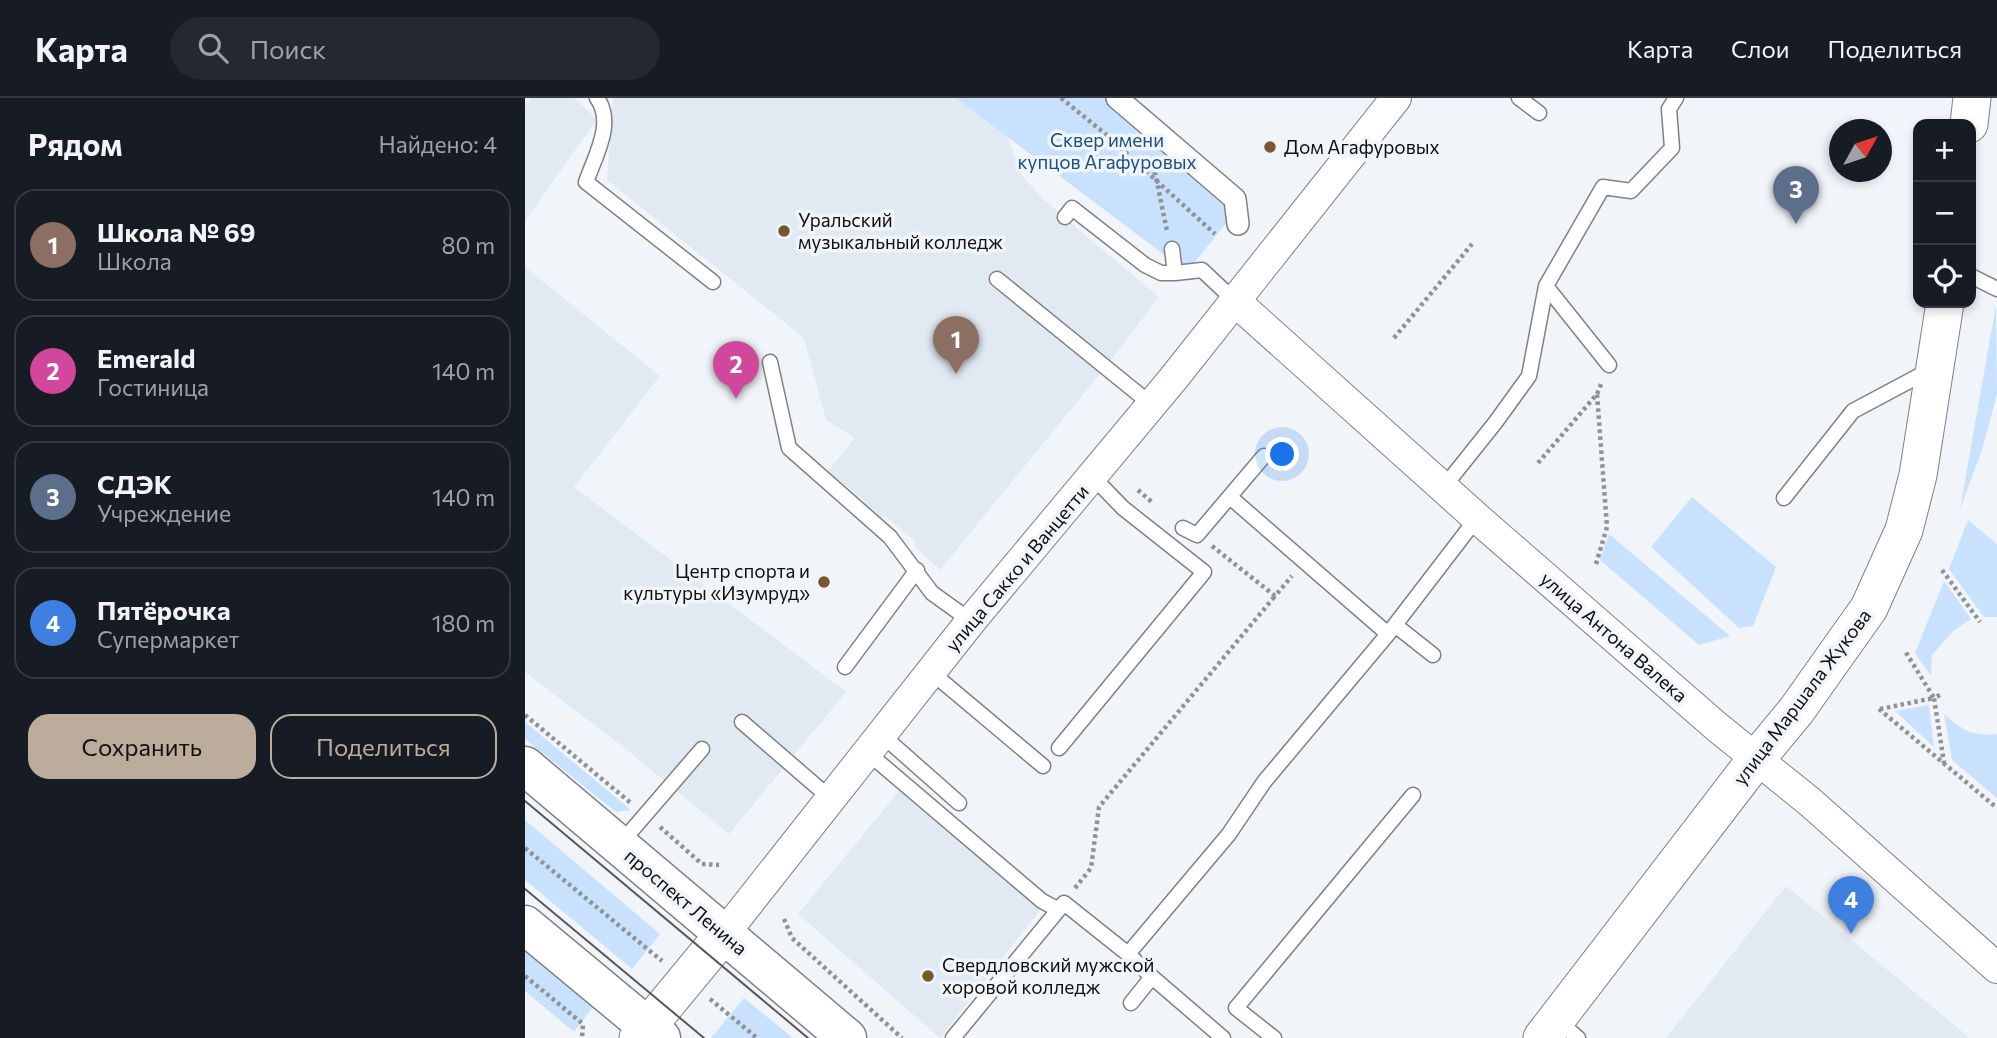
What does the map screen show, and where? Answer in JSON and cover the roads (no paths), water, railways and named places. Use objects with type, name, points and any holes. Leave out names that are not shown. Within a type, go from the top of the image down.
[{"type":"main road","name":"проспект Ленина","points":[[525,766],[847,1038]]},
{"type":"main road","points":[[525,925],[648,1034]]},
{"type":"street","points":[[1117,98],[1235,199],[1238,224]]},
{"type":"street","name":"улица Сакко и Ванцетти","points":[[648,1034],[686,979],[971,621],[1152,405],[1396,98]]},
{"type":"street","points":[[1970,119],[1972,98]]},
{"type":"street","name":"улица Антона Валека","points":[[1235,301],[1477,519],[1997,968]]},
{"type":"street","name":"улица Маршала Жукова","points":[[1559,1032],[1869,608],[1904,530],[1918,475],[1944,308]]},
{"type":"lane","points":[[597,98],[603,107],[606,122],[586,182],[713,282]]},
{"type":"lane","points":[[1519,98],[1539,113]]},
{"type":"lane","points":[[1443,488],[1529,376],[1546,286],[1602,187],[1631,191],[1672,148],[1669,109],[1676,98]]},
{"type":"lane","points":[[1065,217],[1072,208],[1145,265],[1161,273],[1202,270],[1235,301]]},
{"type":"lane","points":[[1172,249],[1175,273]]},
{"type":"lane","points":[[1976,278],[1997,289]]},
{"type":"lane","points":[[997,279],[1152,405]]},
{"type":"lane","points":[[1546,286],[1609,365]]},
{"type":"lane","points":[[770,362],[789,448],[890,537],[932,593],[971,621]]},
{"type":"lane","points":[[1784,498],[1853,411],[1935,367]]},
{"type":"lane","points":[[1183,528],[1197,535],[1264,456]]},
{"type":"lane","points":[[1059,748],[1204,572],[1123,508],[1093,477]]},
{"type":"lane","points":[[1230,497],[1391,629],[1433,655]]},
{"type":"lane","points":[[1128,954],[1229,834],[1264,782],[1391,629],[1477,519]]},
{"type":"lane","points":[[845,667],[917,570]]},
{"type":"lane","points":[[931,672],[1043,766]]},
{"type":"lane","points":[[742,722],[830,798]]},
{"type":"lane","points":[[875,744],[960,803]]},
{"type":"lane","points":[[875,744],[1042,901],[1060,906],[1128,954],[1223,1038]]},
{"type":"lane","points":[[619,845],[702,750]]},
{"type":"lane","points":[[1274,1038],[1236,1008],[1413,795]]},
{"type":"lane","points":[[953,1038],[1060,906]]},
{"type":"lane","points":[[1131,1003],[1152,977]]},
{"type":"tram line","points":[[525,801],[808,1038]]},
{"type":"tram line","points":[[525,889],[704,1038]]},
{"type":"place","name":"Дом Агафуровых","points":[[1270,147]]},
{"type":"place","name":"СДЭК","points":[[1796,224]]},
{"type":"place","name":"Уральский музыкальный колледж","points":[[784,231]]},
{"type":"place","name":"Школа № 69","points":[[956,374]]},
{"type":"place","name":"Emerald","points":[[736,399]]},
{"type":"place","name":"Центр спорта и культуры «Изумруд»","points":[[824,582]]},
{"type":"place","name":"Пятёрочка","points":[[1851,934]]},
{"type":"place","name":"Свердловский мужской хоровой колледж","points":[[928,976]]},
{"type":"park label","name":"Сквер имени купцов Агафуровых","points":[[1107,151]]}]
